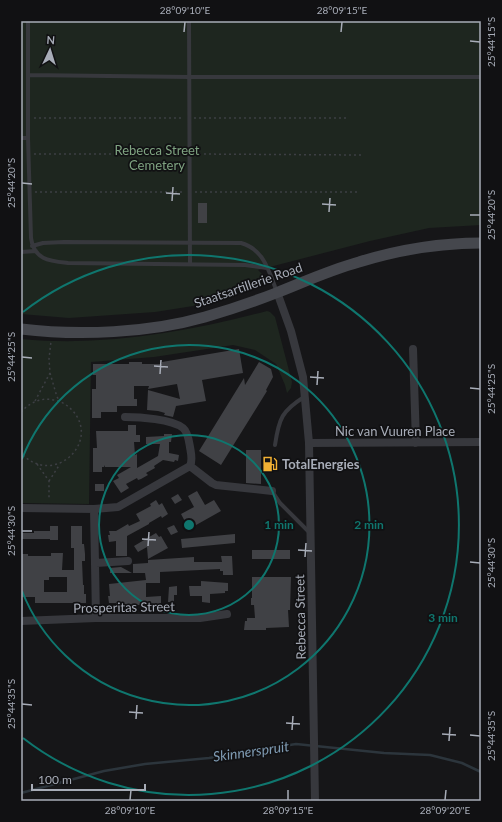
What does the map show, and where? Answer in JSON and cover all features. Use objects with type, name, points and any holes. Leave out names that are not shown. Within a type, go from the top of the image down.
[{"type":"street","name":"Staatsartillerie Road","points":[[21,329],[62,332],[106,332],[152,327],[203,317],[277,292],[332,271],[386,255],[412,249],[442,245],[481,243]]},
{"type":"street","name":"Rebecca Street","points":[[277,292],[298,354],[305,396],[309,443],[315,801]]},
{"type":"street","points":[[412,349],[416,443]]},
{"type":"street","points":[[21,508],[94,509],[118,506],[190,466],[192,461],[189,438],[182,427],[176,424],[152,419],[125,417]]},
{"type":"street","name":"Nic van Vuuren Place","points":[[309,443],[481,442]]},
{"type":"street","points":[[190,466],[212,483],[220,486],[272,491]]},
{"type":"street","points":[[94,509],[96,618]]},
{"type":"street","points":[[96,563],[128,561]]},
{"type":"street","name":"Prosperitas Street","points":[[21,621],[96,618],[200,618],[227,614]]},
{"type":"lane","points":[[28,21],[28,138],[32,246],[40,256],[51,261],[68,262],[246,264],[267,268]]},
{"type":"lane","points":[[189,21],[190,264]]},
{"type":"lane","points":[[28,75],[189,77],[481,77]]},
{"type":"lane","points":[[21,138],[28,138]]},
{"type":"lane","points":[[32,246],[43,243],[58,242],[240,243],[248,245],[259,253],[277,292]]},
{"type":"lane","points":[[21,252],[36,251]]},
{"type":"lane","points":[[275,445],[277,431],[282,415],[289,407],[305,396]]},
{"type":"lane","points":[[272,491],[280,503],[311,533]]},
{"type":"path","points":[[51,338],[49,359],[50,373],[57,397],[60,402]]},
{"type":"path","points":[[35,401],[50,373]]},
{"type":"path","points":[[21,412],[35,401],[44,399],[53,400],[69,407],[75,413],[79,421],[81,439],[78,447],[73,454],[61,463],[49,481]]},
{"type":"path","points":[[21,453],[26,458],[37,464],[50,466],[61,463]]},
{"type":"path","points":[[37,464],[49,481],[50,508]]},
{"type":"green space","name":"Rebecca Street Cemetery","points":[[21,21],[481,21],[481,225],[429,228],[370,241],[258,270],[268,280],[268,282],[193,306],[155,312],[69,318],[21,314]]},
{"type":"green space","points":[[267,311],[275,317],[292,382],[291,388],[287,393],[276,364],[255,350],[233,345],[154,357],[91,362],[89,504],[21,503],[21,339],[83,341],[145,336],[237,319]]},
{"type":"building","points":[[198,203],[207,203],[207,223],[198,223]]},
{"type":"building","points":[[239,349],[243,373],[202,380],[206,401],[176,406],[173,417],[164,415],[165,413],[158,411],[147,410],[148,390],[180,399],[177,384],[148,389],[149,386],[134,386],[134,399],[137,399],[137,406],[117,406],[117,412],[101,412],[101,418],[92,418],[92,389],[96,389],[96,375],[93,375],[93,364],[129,364],[129,362],[142,362],[142,364],[162,364],[162,362]]},
{"type":"building","points":[[259,362],[271,369],[273,377],[266,390],[267,391],[221,465],[199,451],[244,378],[245,385]]},
{"type":"building","points":[[128,425],[136,425],[136,435],[140,435],[140,442],[134,442],[135,455],[137,454],[137,468],[158,456],[160,444],[146,444],[146,437],[172,434],[171,442],[169,442],[169,453],[179,455],[178,461],[175,460],[174,462],[163,460],[154,466],[155,468],[146,473],[148,475],[138,480],[137,478],[126,484],[129,488],[121,493],[113,481],[119,478],[117,475],[131,467],[105,467],[104,465],[104,467],[102,467],[102,472],[93,472],[93,448],[97,448],[96,431],[128,431]]},
{"type":"building","points":[[246,450],[261,450],[261,484],[246,483]]},
{"type":"building","points":[[95,484],[104,484],[104,491],[95,491]]},
{"type":"building","points":[[197,491],[205,505],[214,500],[221,511],[189,529],[181,514],[194,507],[188,496]]},
{"type":"building","points":[[178,494],[182,500],[175,504],[171,498]]},
{"type":"building","points":[[156,500],[159,505],[162,503],[168,514],[162,518],[161,516],[127,536],[127,556],[116,556],[116,541],[109,542],[109,531],[116,531],[128,524],[129,526],[140,521],[136,514],[151,506],[150,504]]},
{"type":"building","points":[[174,525],[178,532],[171,535],[167,528]]},
{"type":"building","points":[[50,526],[58,526],[58,540],[21,539],[21,533],[50,531]]},
{"type":"building","points":[[71,526],[82,526],[82,544],[84,544],[85,554],[85,561],[82,561],[83,585],[84,594],[86,594],[86,603],[35,603],[35,597],[21,597],[21,554],[28,554],[28,556],[51,556],[51,553],[63,553],[62,570],[74,570],[74,548],[71,548]],"holes":[[[49,577],[67,577],[67,592],[44,592],[44,580],[49,580]]]},
{"type":"building","points":[[156,533],[159,537],[161,536],[168,548],[148,559],[147,547],[138,552],[134,546]]},
{"type":"building","points":[[235,534],[235,543],[182,548],[181,539]]},
{"type":"building","points":[[252,550],[290,550],[290,559],[252,559]]},
{"type":"building","points":[[221,556],[232,556],[233,575],[223,575],[223,571],[220,571],[220,569],[160,572],[160,583],[146,583],[146,597],[161,596],[161,605],[128,605],[124,606],[124,609],[116,609],[116,603],[109,603],[109,584],[146,580],[145,573],[133,573],[133,564],[148,563],[148,560],[194,557],[194,562],[222,562]]},
{"type":"building","points":[[121,567],[132,573],[110,573],[110,568]]},
{"type":"building","points":[[252,577],[291,577],[290,610],[288,610],[289,627],[266,628],[266,630],[244,630],[245,621],[247,621],[247,618],[255,618],[254,605],[251,605]]},
{"type":"building","points":[[201,581],[228,583],[228,591],[225,591],[225,593],[210,594],[210,603],[202,602],[202,596],[190,596],[189,586],[201,586]]},
{"type":"building","points":[[177,586],[177,595],[174,595],[174,602],[168,602],[169,587]]},
{"type":"waterway","name":"Skinnerspruit","points":[[21,793],[104,771],[145,764],[209,758],[296,744],[384,753],[430,755],[462,763],[481,772]]},
{"type":"place","name":"TotalEnergies","points":[[270,464]]}]
